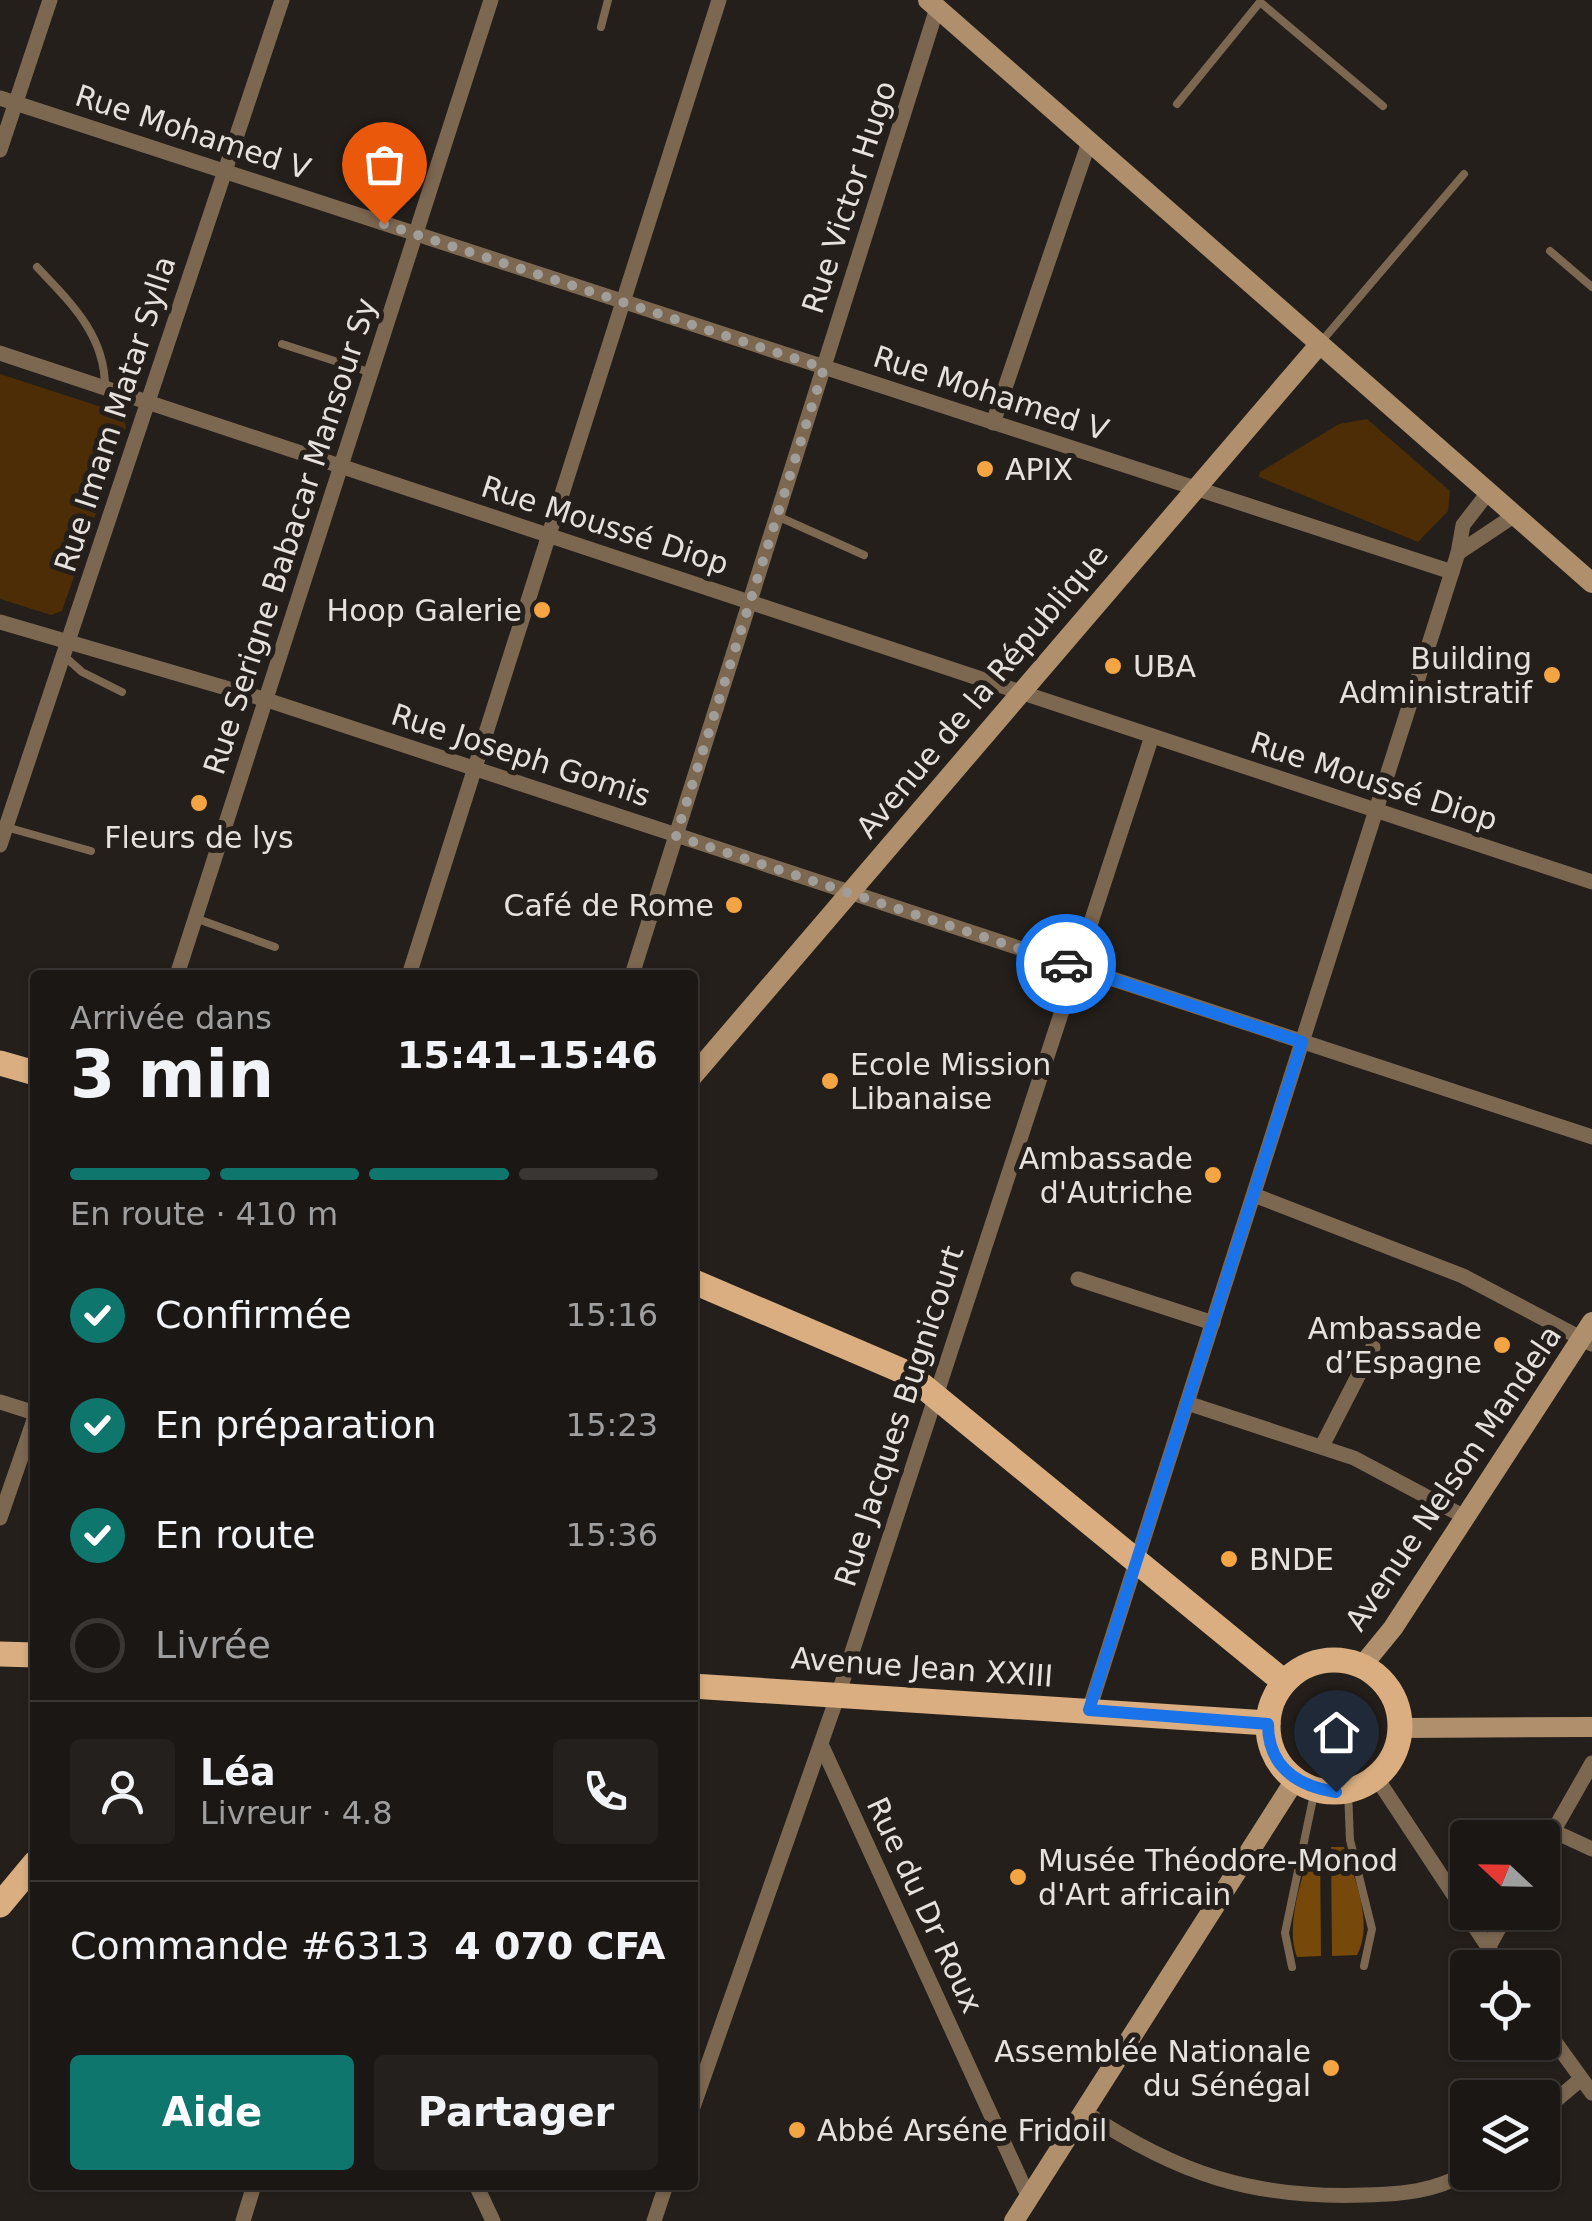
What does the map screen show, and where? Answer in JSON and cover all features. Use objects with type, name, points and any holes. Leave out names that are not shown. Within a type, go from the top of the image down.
[{"type":"main road","points":[[0,1063],[30,1072]]},
{"type":"main road","points":[[698,1283],[887,1361],[935,1393],[1284,1682]]},
{"type":"main road","points":[[0,1654],[30,1655]]},
{"type":"main road","points":[[1329,1660],[1362,1666],[1390,1691],[1400,1728],[1393,1754],[1376,1776],[1348,1790],[1305,1785],[1272,1751],[1268,1724],[1272,1701],[1297,1671],[1329,1660]]},
{"type":"main road","name":"Avenue Jean XXIII","points":[[698,1686],[839,1692],[1268,1724]]},
{"type":"main road","points":[[0,1905],[30,1869]]},
{"type":"street","points":[[0,150],[8,100],[50,0]]},
{"type":"street","name":"Rue Serigne Babacar Mansour Sy","points":[[178,970],[491,0]]},
{"type":"street","points":[[411,970],[718,0]]},
{"type":"street","name":"Rue Imam Matar Sylla","points":[[0,845],[224,171],[275,2]]},
{"type":"street","points":[[933,4],[1512,517],[1592,582]]},
{"type":"street","name":"Rue Victor Hugo","points":[[634,970],[824,368],[933,4]]},
{"type":"street","name":"Rue Mohamed V","points":[[8,100],[1452,572]]},
{"type":"street","points":[[993,423],[1089,142]]},
{"type":"street","name":"Avenue de la République","points":[[698,1070],[1319,345]]},
{"type":"street","name":"Rue Moussé Diop","points":[[0,352],[1592,882]]},
{"type":"street","points":[[1089,1710],[1458,553],[1463,524],[1487,494]]},
{"type":"street","points":[[1458,553],[1512,517]]},
{"type":"street","name":"Rue Joseph Gomis","points":[[0,622],[66,648],[266,700],[1592,1137]]},
{"type":"street","name":"Rue Jacques Bugnicourt","points":[[698,2093],[839,1692],[1152,736]]},
{"type":"street","points":[[1254,1195],[1430,1262],[1589,1335]]},
{"type":"street","points":[[1078,1279],[1213,1323]]},
{"type":"street","name":"Avenue Nelson Mandela","points":[[1362,1666],[1393,1628],[1464,1516],[1589,1335]]},
{"type":"street","points":[[1322,1446],[1373,1347]]},
{"type":"street","points":[[0,1402],[30,1413]]},
{"type":"street","points":[[1187,1403],[1322,1446],[1384,1471],[1464,1516]]},
{"type":"street","points":[[0,1518],[30,1430]]},
{"type":"street","points":[[1400,1728],[1592,1727]]},
{"type":"street","name":"Rue du Dr Roux","points":[[821,1744],[1029,2198]]},
{"type":"street","points":[[1559,1820],[1592,1762]]},
{"type":"street","points":[[1376,1776],[1488,1948],[1498,1930]]},
{"type":"street","points":[[1014,2221],[1305,1785]]},
{"type":"street","points":[[1560,1834],[1592,1849]]},
{"type":"street","points":[[1560,2049],[1592,2093]]},
{"type":"street","points":[[1560,2097],[1581,2079]]},
{"type":"street","points":[[1085,2112],[1195,2172],[1266,2193],[1302,2197],[1414,2194],[1450,2179]]},
{"type":"street","points":[[243,2221],[252,2190]]},
{"type":"street","points":[[478,2190],[494,2221]]},
{"type":"street","points":[[654,2221],[664,2190]]},
{"type":"lane","points":[[601,27],[608,0]]},
{"type":"lane","points":[[1177,104],[1260,2],[1383,106]]},
{"type":"lane","points":[[1319,345],[1464,174]]},
{"type":"lane","points":[[1550,250],[1592,287]]},
{"type":"lane","points":[[37,267],[92,330],[105,366],[104,387]]},
{"type":"lane","points":[[282,344],[372,373]]},
{"type":"lane","points":[[777,516],[864,555]]},
{"type":"lane","points":[[66,648],[82,672],[122,692]]},
{"type":"lane","points":[[6,827],[91,851]]},
{"type":"lane","points":[[196,918],[275,948]]},
{"type":"lane","points":[[1292,1967],[1285,1932],[1305,1785]]},
{"type":"lane","points":[[1348,1790],[1350,1840],[1372,1929],[1364,1966]]},
{"type":"shaded area","points":[[0,374],[123,414],[126,427],[62,611],[51,615],[0,599]]},
{"type":"shaded area","points":[[1367,419],[1450,491],[1448,511],[1418,542],[1259,477],[1260,472],[1339,424]]},
{"type":"shaded area","points":[[1320,1847],[1321,1956],[1297,1957],[1293,1931],[1296,1902],[1311,1848]]},
{"type":"shaded area","points":[[1331,1847],[1344,1847],[1361,1901],[1364,1930],[1357,1955],[1332,1956]]},
{"type":"way so far","points":[[384,224],[824,368],[676,836],[1066,964]]},
{"type":"place","name":"APIX","points":[[985,469]]},
{"type":"place","name":"Hoop Galerie","points":[[542,610]]},
{"type":"place","name":"UBA","points":[[1113,666]]},
{"type":"place","name":"Building Administratif","points":[[1552,675]]},
{"type":"place","name":"Fleurs de lys","points":[[199,803]]},
{"type":"place","name":"Café de Rome","points":[[734,905]]},
{"type":"place","name":"Ecole Mission Libanaise","points":[[830,1081]]},
{"type":"place","name":"Ambassade d'Autriche","points":[[1213,1175]]},
{"type":"place","name":"Ambassade d’Espagne","points":[[1502,1345]]},
{"type":"place","name":"BNDE","points":[[1229,1559]]},
{"type":"place","name":"Musée Théodore-Monod d'Art africain","points":[[1018,1877]]},
{"type":"place","name":"Assemblée Nationale du Sénégal","points":[[1331,2068]]},
{"type":"place","name":"Abbé Arséne Fridoil","points":[[797,2130]]},
{"type":"route","points":[[1066,964],[1302,1042],[1089,1710],[1268,1724],[1272,1751],[1286,1772],[1305,1786],[1336,1792]]}]
